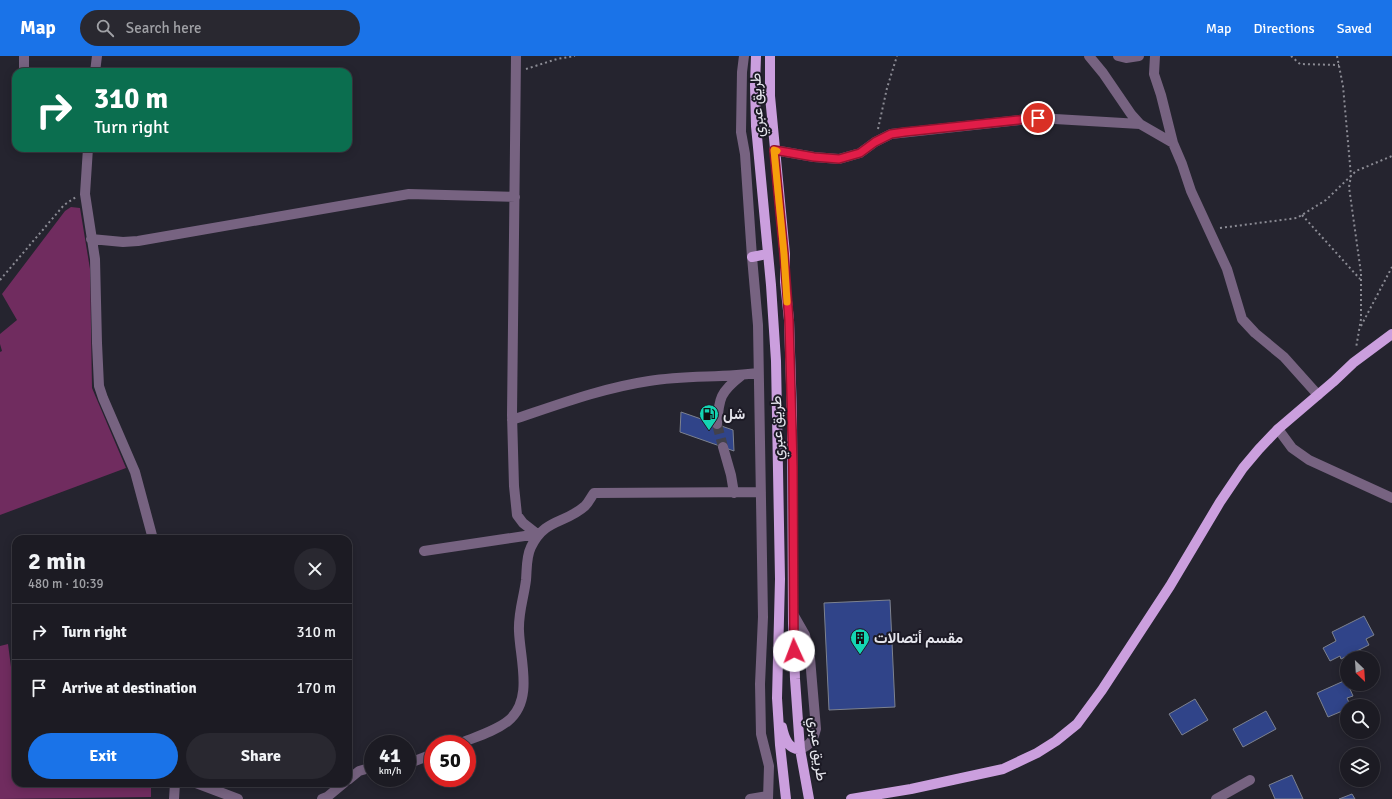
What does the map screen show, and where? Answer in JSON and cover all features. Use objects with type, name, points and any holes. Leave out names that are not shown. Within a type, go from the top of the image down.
[{"type":"main road","name":"طريق عبري","points":[[756,56],[756,126],[771,285],[776,361],[780,579],[777,698],[786,799]]},
{"type":"main road","name":"طريق عبري","points":[[770,56],[770,96],[789,320],[793,460],[793,614],[795,679],[800,749],[809,799]]},
{"type":"main road","points":[[752,257],[767,254]]},
{"type":"main road","points":[[851,799],[911,789],[1003,769],[1037,753],[1056,741],[1077,724],[1162,598],[1220,502],[1243,468],[1278,429],[1353,363],[1392,334]]},
{"type":"main road","points":[[777,698],[786,741],[792,748],[800,749]]},
{"type":"street","points":[[24,56],[24,68]]},
{"type":"street","points":[[96,68],[97,56]]},
{"type":"street","points":[[516,56],[512,420],[514,486],[517,514],[523,523],[538,534]]},
{"type":"street","points":[[744,56],[742,72],[742,132],[758,325],[763,617],[760,684],[761,734],[769,766],[768,798],[750,799]]},
{"type":"street","points":[[1089,56],[1140,124],[1173,144]]},
{"type":"street","points":[[1118,56],[1126,58],[1140,56]]},
{"type":"street","points":[[1155,56],[1154,74],[1161,95],[1173,144],[1207,229],[1227,269],[1242,319],[1251,330],[1284,357],[1318,395]]},
{"type":"street","points":[[774,150],[814,157],[839,159],[860,153],[875,142],[891,134],[905,132],[1038,118],[1140,124]]},
{"type":"street","points":[[88,152],[85,194],[95,265],[99,386],[135,472],[152,535]]},
{"type":"street","points":[[92,239],[123,242],[138,241],[244,224],[409,194],[515,198]]},
{"type":"street","points":[[512,420],[616,387],[651,380],[758,373]]},
{"type":"street","points":[[717,424],[718,404],[723,391],[742,375]]},
{"type":"street","points":[[1278,429],[1292,448],[1309,460],[1392,498]]},
{"type":"street","points":[[724,448],[734,493]]},
{"type":"street","points":[[476,737],[493,730],[508,721],[516,712],[522,698],[523,676],[519,615],[526,581],[527,561],[530,548],[538,534],[548,526],[573,514],[586,505],[594,493],[761,492]]},
{"type":"street","points":[[424,551],[538,534]]},
{"type":"street","points":[[793,614],[805,635],[810,658],[816,729],[813,740],[808,746],[800,749]]},
{"type":"street","points":[[352,777],[359,771],[364,770]]},
{"type":"street","points":[[1216,799],[1250,780]]},
{"type":"street","points":[[174,799],[175,787]]},
{"type":"street","points":[[206,787],[238,799]]},
{"type":"street","points":[[322,799],[327,797],[339,787]]},
{"type":"path","points":[[516,72],[575,56]]},
{"type":"path","points":[[875,142],[887,88],[897,56]]},
{"type":"path","points":[[1291,56],[1300,64],[1339,65]]},
{"type":"path","points":[[1337,56],[1343,86],[1351,176],[1349,187],[1361,280],[1361,319],[1353,363]]},
{"type":"path","points":[[1207,229],[1297,218],[1326,200],[1356,171],[1392,156]]},
{"type":"path","points":[[0,280],[64,205],[73,198],[85,194]]},
{"type":"path","points":[[1302,215],[1361,280]]},
{"type":"path","points":[[1359,330],[1392,267]]},
{"type":"shaded area","points":[[71,207],[80,208],[90,269],[92,388],[126,468],[0,515],[0,352],[2,351],[0,334],[17,320],[2,294],[65,211]]},
{"type":"shaded area","points":[[8,644],[12,667],[12,787],[151,787],[151,797],[0,799],[0,646]]},
{"type":"building","points":[[681,412],[733,430],[734,451],[680,432]]},
{"type":"building","name":"مقسم أتصالات","points":[[890,600],[895,707],[829,710],[824,603]]},
{"type":"building","points":[[1364,616],[1374,635],[1366,639],[1369,645],[1357,651],[1340,651],[1340,656],[1330,661],[1323,648],[1336,641],[1332,632]]},
{"type":"building","points":[[1340,683],[1340,691],[1351,691],[1353,696],[1347,699],[1340,699],[1340,712],[1328,717],[1317,693]]},
{"type":"building","points":[[1195,699],[1208,720],[1182,735],[1169,714]]},
{"type":"building","points":[[1266,711],[1276,729],[1243,747],[1233,729]]},
{"type":"building","points":[[1292,775],[1303,799],[1275,799],[1269,785]]},
{"type":"building","points":[[1352,794],[1355,799],[1339,799]]},
{"type":"tunnel","points":[[717,424],[723,447]]},
{"type":"slow traffic","points":[[777,151],[774,150],[787,302]]},
{"type":"place","name":"شل","points":[[709,431]]},
{"type":"place","name":"مقسم أتصالات","points":[[860,655]]},
{"type":"route","points":[[794,651],[793,467],[789,320],[774,150],[814,157],[839,159],[860,153],[875,142],[891,134],[1038,118]]}]
